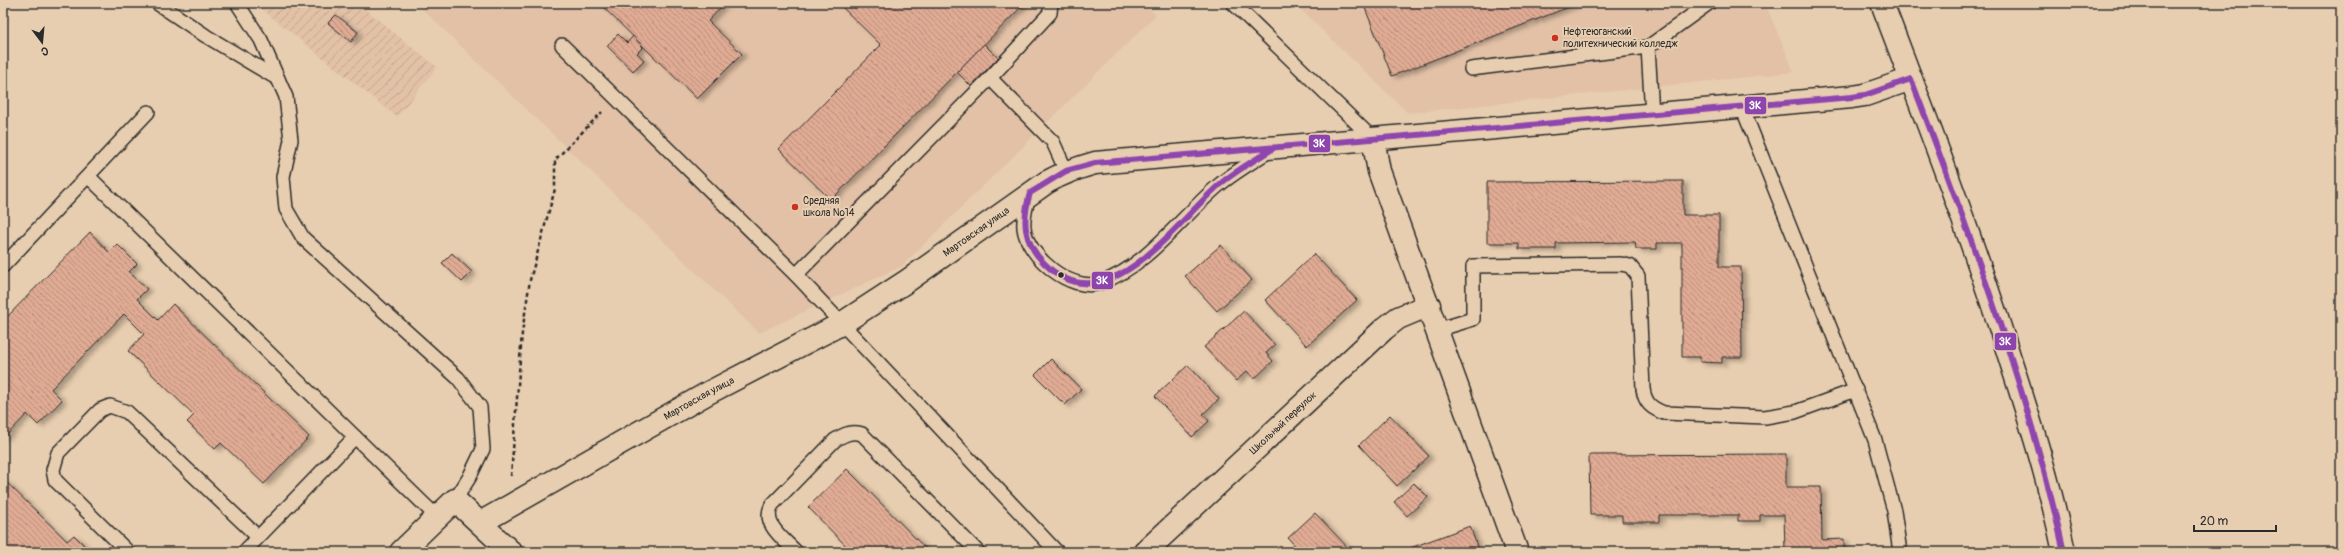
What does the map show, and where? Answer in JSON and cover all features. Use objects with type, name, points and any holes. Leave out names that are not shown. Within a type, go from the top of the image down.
[{"type":"street","points":[[1882,3],[1953,189],[1996,312],[2039,450],[2064,552]]},
{"type":"street","name":"Мартовская улица","points":[[480,523],[714,390],[841,324],[907,281],[1030,193],[1066,171],[1095,163],[1865,95],[1911,79]]},
{"type":"street","points":[[1373,139],[1379,172],[1429,305],[1517,552]]},
{"type":"street","name":"Школьный переулок","points":[[1145,552],[1384,329],[1398,318],[1429,305]]},
{"type":"street","points":[[401,552],[455,500],[511,552]]},
{"type":"lane","points":[[157,3],[206,36],[278,80]]},
{"type":"lane","points":[[237,3],[261,40],[286,97],[291,140],[283,177],[286,209],[303,238],[458,378],[480,407],[483,449],[469,478],[455,500]]},
{"type":"lane","points":[[796,275],[990,78],[1050,14],[1051,3]]},
{"type":"lane","points":[[1232,3],[1373,139]]},
{"type":"lane","points":[[1471,69],[1648,47],[1710,3]]},
{"type":"lane","points":[[562,45],[796,275],[1057,552]]},
{"type":"lane","points":[[1648,47],[1652,115]]},
{"type":"lane","points":[[990,78],[1053,142],[1066,171]]},
{"type":"lane","points":[[1742,107],[1856,390],[1885,473],[1894,511],[1900,552]]},
{"type":"lane","points":[[3,266],[148,112]]},
{"type":"lane","points":[[1030,193],[1024,211],[1024,229],[1032,250],[1048,266],[1068,280],[1083,284],[1098,284],[1117,275],[1136,263],[1218,186],[1242,168],[1274,148]]},
{"type":"lane","points":[[89,176],[437,517]]},
{"type":"lane","points":[[1437,330],[1473,319],[1473,266],[1621,264],[1630,266],[1638,276],[1643,389],[1645,400],[1653,408],[1664,413],[1765,417],[1795,412],[1856,390]]},
{"type":"lane","points":[[128,552],[55,480],[52,470],[58,453],[100,410],[110,406],[127,412],[258,538]]},
{"type":"lane","points":[[796,552],[774,529],[769,520],[768,511],[772,505],[836,440],[845,434],[854,432],[862,434],[978,552]]},
{"type":"lane","points":[[244,552],[355,437]]},
{"type":"path","points":[[509,506],[522,332],[530,280],[555,189],[555,160],[616,98]]},
{"type":"shaded area","points":[[357,3],[437,67],[397,117],[255,4]]},
{"type":"shaded area","name":"Средняя школа №14","points":[[416,3],[1143,3],[1156,15],[902,266],[759,333]]},
{"type":"shaded area","name":"Нефтеюганский политехнический колледж","points":[[1294,3],[1765,3],[1794,72],[1408,113]]},
{"type":"building","points":[[599,3],[725,3],[708,21],[742,54],[697,99]]},
{"type":"building","points":[[838,3],[1025,3],[831,200],[779,149],[881,45]]},
{"type":"building","points":[[1363,3],[1579,3],[1392,76]]},
{"type":"building","points":[[336,15],[358,32],[351,42],[328,23]]},
{"type":"building","points":[[618,34],[627,43],[633,36],[643,47],[637,53],[644,60],[633,71],[607,46]]},
{"type":"building","points":[[984,44],[998,58],[971,86],[957,72]]},
{"type":"building","points":[[1683,181],[1683,215],[1719,215],[1719,267],[1741,267],[1742,357],[1722,357],[1722,363],[1700,362],[1700,357],[1682,357],[1682,243],[1657,243],[1657,249],[1636,249],[1635,242],[1556,243],[1556,249],[1519,249],[1519,243],[1487,243],[1487,182]]},
{"type":"building","points":[[90,232],[109,252],[117,244],[137,264],[129,272],[147,289],[137,299],[158,320],[173,304],[309,437],[264,484],[221,443],[215,449],[187,422],[194,415],[128,351],[144,334],[124,314],[51,389],[62,400],[38,425],[27,414],[3,439],[3,321]]},
{"type":"building","points":[[1221,245],[1252,280],[1217,311],[1185,276]]},
{"type":"building","points":[[452,253],[472,272],[462,282],[442,263]]},
{"type":"building","points":[[1314,254],[1357,300],[1307,346],[1265,300]]},
{"type":"building","points":[[1244,311],[1275,345],[1266,353],[1273,361],[1254,379],[1247,371],[1236,381],[1204,347]]},
{"type":"building","points":[[1051,359],[1081,389],[1065,405],[1035,375]]},
{"type":"building","points":[[1188,365],[1219,399],[1203,414],[1209,421],[1192,437],[1155,396]]},
{"type":"building","points":[[1390,415],[1429,456],[1397,486],[1359,445]]},
{"type":"building","points":[[1786,454],[1786,487],[1821,487],[1822,540],[1844,539],[1844,552],[1785,552],[1784,515],[1760,515],[1760,521],[1738,521],[1738,515],[1659,515],[1659,522],[1622,522],[1622,515],[1590,515],[1589,455]]},
{"type":"building","points":[[847,469],[929,552],[852,552],[808,507]]},
{"type":"building","points":[[3,479],[67,541],[74,535],[91,552],[3,552]]},
{"type":"building","points":[[1414,483],[1428,497],[1407,516],[1394,502]]},
{"type":"building","points":[[1315,513],[1352,552],[1301,552],[1288,538]]},
{"type":"building","points":[[1470,526],[1479,552],[1412,552],[1410,548]]},
{"type":"transit line","name":"3К","points":[[1274,148],[1225,180],[1160,244],[1138,263],[1115,277],[1092,283],[1068,280],[1044,263],[1037,255],[1028,239],[1025,221],[1030,193],[1066,171],[1095,163],[1852,97],[1865,95],[1911,79],[1955,195],[1996,312],[2033,431],[2050,491],[2064,552]]},
{"type":"place","name":"Нефтеюганский политехнический колледж","points":[[1555,38]]},
{"type":"place","name":"Средняя школа №14","points":[[795,207]]}]
